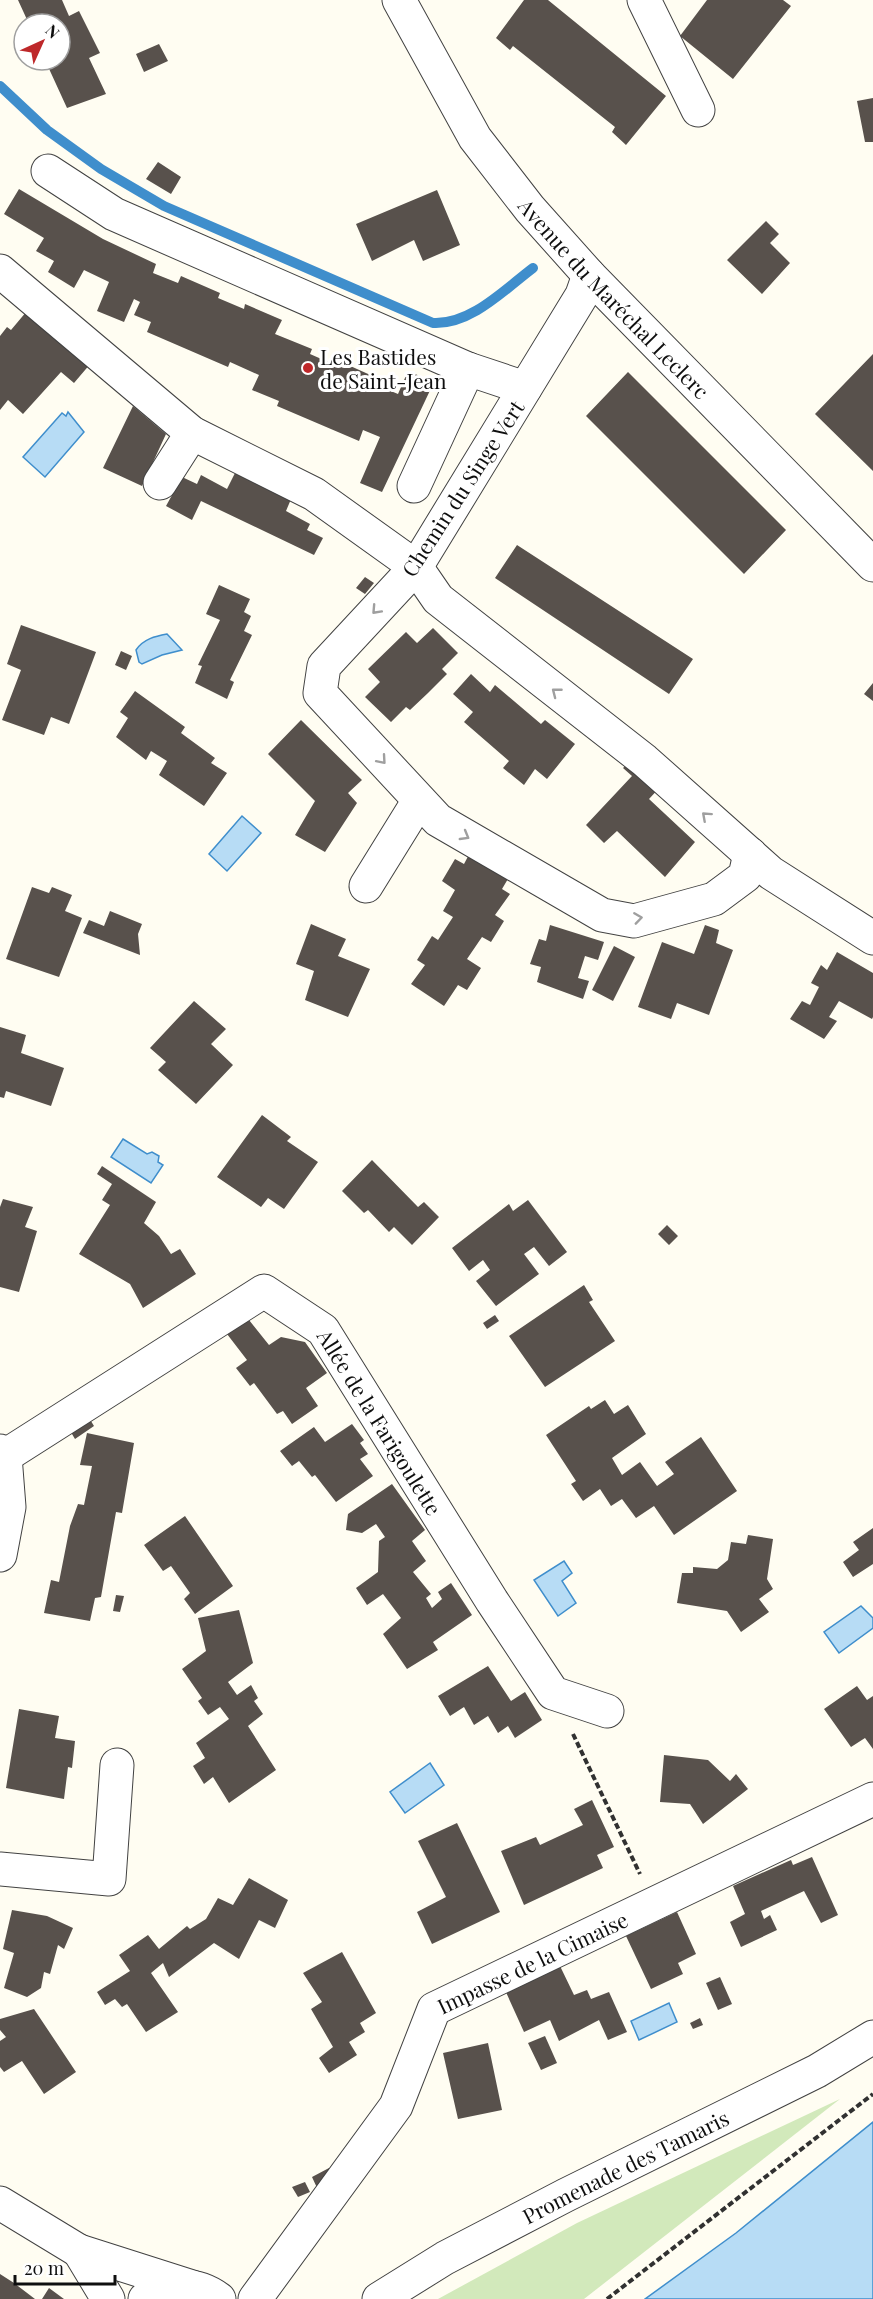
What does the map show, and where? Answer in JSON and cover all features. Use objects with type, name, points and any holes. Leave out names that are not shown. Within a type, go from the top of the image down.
[{"type":"street","name":"Avenue du Maréchal Leclerc","points":[[399,0],[476,138],[530,209],[589,275],[873,565]]},
{"type":"street","points":[[644,0],[698,110]]},
{"type":"street","points":[[48,171],[114,214],[468,369],[525,388]]},
{"type":"street","points":[[0,271],[192,433],[314,494],[416,567],[438,599],[644,760],[771,873],[873,938]]},
{"type":"street","name":"Chemin du Singe Vert","points":[[418,802],[380,756],[320,693],[324,666],[416,567],[582,295],[589,275]]},
{"type":"street","points":[[414,486],[468,369]]},
{"type":"street","points":[[160,483],[192,433]]},
{"type":"street","points":[[366,886],[418,802],[438,820],[602,915],[634,921],[714,899],[745,876],[750,854]]},
{"type":"street","name":"Allée de la Farigoulette","points":[[3,1454],[264,1291],[323,1330],[492,1601],[553,1693]]},
{"type":"street","points":[[0,1555],[9,1507],[3,1454]]},
{"type":"street","points":[[553,1693],[607,1712]]},
{"type":"street","points":[[0,1869],[109,1879],[117,1765]]},
{"type":"street","name":"Impasse de la Cimaise","points":[[255,2299],[396,2106],[434,2009],[873,1799]]},
{"type":"street","name":"Promenade des Tamaris","points":[[379,2299],[444,2258],[817,2071],[873,2037]]},
{"type":"street","points":[[0,2202],[79,2251],[205,2293]]},
{"type":"street","points":[[79,2251],[108,2299]]},
{"type":"street","points":[[145,2299],[171,2287],[205,2293]]},
{"type":"path","points":[[553,1693],[655,1904]]},
{"type":"path","points":[[607,2299],[873,2094]]},
{"type":"green space","points":[[840,2099],[584,2299],[438,2299],[577,2223]]},
{"type":"water","points":[[68,412],[84,432],[45,477],[23,457],[62,413],[66,416]]},
{"type":"water","points":[[167,634],[182,650],[162,655],[142,664],[139,662],[136,650],[142,643]]},
{"type":"water","points":[[242,816],[261,833],[227,871],[209,854]]},
{"type":"water","points":[[123,1139],[147,1154],[152,1152],[159,1156],[158,1162],[163,1165],[151,1183],[111,1157]]},
{"type":"water","points":[[564,1561],[572,1573],[562,1581],[576,1603],[558,1616],[534,1580]]},
{"type":"water","points":[[861,1606],[873,1618],[873,1628],[839,1653],[824,1632]]},
{"type":"water","points":[[430,1763],[444,1785],[405,1813],[390,1792]]},
{"type":"water","points":[[669,2003],[677,2022],[639,2040],[631,2021]]},
{"type":"water","points":[[873,2122],[873,2299],[645,2299],[736,2233]]},
{"type":"building","points":[[18,0],[62,0],[67,12],[24,12]]},
{"type":"building","points":[[524,0],[548,0],[666,96],[626,145],[612,132],[615,127],[513,46],[510,50],[496,38]]},
{"type":"building","points":[[707,0],[783,0],[791,6],[733,79],[680,36]]},
{"type":"building","points":[[79,11],[100,53],[89,58],[106,94],[67,108],[50,72],[72,72],[72,14]]},
{"type":"building","points":[[159,44],[168,61],[144,72],[136,54]]},
{"type":"building","points":[[873,98],[873,142],[865,142],[857,101]]},
{"type":"building","points":[[158,162],[181,177],[171,194],[146,179]]},
{"type":"building","name":"Les Bastides de Saint-Jean","points":[[19,189],[103,239],[156,264],[153,273],[178,283],[181,276],[220,293],[218,298],[244,309],[245,304],[282,320],[275,334],[312,349],[310,354],[335,365],[337,360],[377,378],[374,384],[398,394],[408,371],[434,382],[382,492],[360,483],[380,437],[363,430],[359,441],[277,406],[279,401],[252,390],[259,375],[230,362],[228,367],[147,332],[151,322],[134,315],[140,302],[134,299],[124,322],[97,311],[109,282],[84,270],[74,288],[48,272],[54,261],[36,251],[44,238],[4,214]]},
{"type":"building","points":[[437,190],[460,245],[423,261],[414,240],[372,261],[356,224]]},
{"type":"building","points":[[766,221],[779,234],[770,243],[790,263],[762,294],[727,260]]},
{"type":"building","points":[[32,305],[91,363],[74,383],[61,372],[23,414],[8,400],[0,410],[0,336],[7,327],[11,330]]},
{"type":"building","points":[[873,354],[873,471],[815,414]]},
{"type":"building","points":[[628,372],[786,530],[744,574],[586,416]]},
{"type":"building","points":[[133,406],[166,434],[142,486],[103,468]]},
{"type":"building","points":[[238,467],[294,492],[286,511],[310,524],[307,530],[323,538],[314,555],[201,501],[192,520],[166,506],[182,477],[197,484],[201,475],[227,489]]},
{"type":"building","points":[[517,545],[693,659],[669,694],[495,578]]},
{"type":"building","points":[[365,577],[374,583],[365,594],[356,588]]},
{"type":"building","points":[[219,585],[250,599],[244,612],[251,616],[244,631],[252,635],[230,680],[234,682],[227,699],[195,683],[202,666],[198,665],[220,620],[206,614]]},
{"type":"building","points":[[21,625],[96,652],[69,724],[51,717],[44,735],[2,720],[21,670],[7,664]]},
{"type":"building","points":[[433,628],[458,653],[442,669],[447,674],[410,710],[406,707],[391,722],[365,697],[380,682],[368,669],[406,632],[417,643]]},
{"type":"building","points":[[121,651],[132,656],[126,670],[115,665]]},
{"type":"building","points":[[471,674],[490,692],[495,685],[541,724],[545,720],[575,744],[547,779],[535,769],[524,785],[503,768],[509,761],[464,722],[473,712],[453,694]]},
{"type":"building","points":[[873,683],[873,701],[864,694]]},
{"type":"building","points":[[135,691],[185,727],[181,733],[215,758],[211,763],[227,773],[204,806],[159,775],[167,761],[151,751],[146,760],[116,737],[128,718],[120,712]]},
{"type":"building","points":[[301,720],[362,780],[348,793],[357,803],[325,852],[295,835],[315,801],[268,754]]},
{"type":"building","points":[[631,760],[662,785],[649,799],[695,842],[665,877],[617,831],[604,843],[586,825],[632,776],[623,768]]},
{"type":"building","points":[[473,847],[512,872],[502,889],[510,894],[495,915],[504,921],[491,942],[482,937],[467,959],[481,968],[467,990],[458,985],[444,1006],[411,984],[425,965],[417,960],[432,936],[438,940],[453,917],[443,911],[455,890],[442,881],[455,859],[464,864]]},
{"type":"building","points":[[32,887],[49,893],[52,887],[72,895],[65,911],[82,918],[59,977],[6,959]]},
{"type":"building","points":[[110,911],[142,924],[138,934],[140,955],[83,933],[89,920],[104,926]]},
{"type":"building","points":[[311,924],[346,939],[338,956],[370,969],[348,1017],[305,1000],[314,971],[296,964]]},
{"type":"building","points":[[550,925],[604,942],[598,960],[585,956],[578,978],[589,981],[583,999],[537,982],[541,967],[530,964],[539,939],[546,941]]},
{"type":"building","points":[[705,925],[719,930],[716,943],[733,950],[709,1015],[677,1003],[671,1019],[638,1007],[662,942],[694,954]]},
{"type":"building","points":[[614,946],[635,957],[613,1001],[592,990]]},
{"type":"building","points":[[837,952],[873,973],[873,1017],[872,1019],[839,1001],[829,1017],[837,1021],[824,1039],[790,1019],[802,1001],[810,1005],[819,987],[811,983],[821,965],[827,970]]},
{"type":"building","points":[[194,1001],[226,1029],[211,1044],[233,1065],[196,1104],[158,1070],[166,1062],[150,1048]]},
{"type":"building","points":[[0,1027],[26,1035],[21,1053],[64,1068],[51,1106],[6,1091],[4,1098],[0,1097]]},
{"type":"building","points":[[262,1115],[291,1137],[287,1141],[318,1162],[284,1209],[268,1198],[261,1207],[217,1177]]},
{"type":"building","points":[[372,1160],[418,1207],[424,1202],[439,1217],[412,1245],[394,1227],[389,1232],[368,1210],[364,1213],[342,1191]]},
{"type":"building","points":[[102,1166],[156,1202],[144,1223],[159,1236],[171,1254],[180,1249],[196,1274],[143,1308],[130,1284],[79,1254],[110,1205],[102,1200],[112,1184],[97,1174]]},
{"type":"building","points":[[3,1199],[33,1207],[25,1227],[37,1231],[19,1292],[0,1287],[0,1207]]},
{"type":"building","points":[[528,1200],[567,1252],[549,1266],[534,1247],[524,1254],[539,1274],[496,1306],[476,1281],[490,1270],[483,1260],[469,1271],[452,1248],[509,1204],[513,1211]]},
{"type":"building","points":[[667,1225],[678,1236],[669,1245],[658,1234]]},
{"type":"building","points":[[584,1285],[593,1300],[589,1302],[615,1341],[545,1387],[509,1336]]},
{"type":"building","points":[[495,1315],[499,1321],[487,1329],[483,1323]]},
{"type":"building","points":[[249,1320],[269,1345],[281,1337],[305,1342],[327,1373],[306,1388],[318,1406],[292,1424],[283,1411],[277,1414],[254,1383],[250,1386],[236,1368],[247,1360],[227,1334]]},
{"type":"building","points":[[605,1400],[614,1414],[628,1405],[646,1434],[612,1458],[622,1475],[640,1462],[657,1486],[674,1474],[665,1462],[701,1437],[737,1491],[674,1535],[654,1506],[636,1518],[622,1499],[611,1506],[600,1489],[583,1501],[571,1484],[576,1481],[546,1435],[589,1406],[591,1409]]},
{"type":"building","points":[[86,1413],[94,1426],[75,1439],[66,1424]]},
{"type":"building","points":[[352,1424],[364,1440],[360,1443],[368,1454],[360,1459],[373,1476],[336,1502],[315,1475],[312,1477],[299,1461],[292,1466],[280,1451],[314,1427],[325,1442]]},
{"type":"building","points":[[87,1433],[134,1443],[122,1513],[116,1512],[101,1597],[95,1598],[90,1621],[44,1613],[51,1580],[59,1582],[70,1526],[78,1504],[84,1505],[92,1466],[80,1465]]},
{"type":"building","points":[[392,1484],[425,1530],[412,1541],[426,1561],[413,1572],[431,1594],[426,1598],[432,1608],[442,1599],[438,1592],[451,1583],[472,1615],[433,1642],[438,1650],[407,1669],[383,1634],[401,1618],[383,1594],[367,1605],[356,1588],[378,1572],[379,1541],[385,1537],[376,1524],[362,1533],[346,1530],[348,1514]]},
{"type":"building","points":[[185,1516],[233,1586],[195,1614],[184,1599],[190,1593],[171,1566],[163,1571],[144,1545]]},
{"type":"building","points":[[873,1528],[873,1564],[853,1577],[843,1562],[859,1550],[853,1542]]},
{"type":"building","points":[[748,1535],[773,1539],[767,1579],[773,1589],[759,1599],[769,1612],[741,1632],[727,1611],[677,1603],[682,1573],[693,1573],[693,1567],[717,1569],[728,1560],[731,1542],[746,1544]]},
{"type":"building","points":[[116,1595],[124,1596],[120,1612],[113,1611]]},
{"type":"building","points":[[239,1610],[253,1663],[228,1682],[237,1695],[251,1685],[258,1698],[254,1701],[263,1714],[248,1726],[276,1770],[229,1803],[213,1777],[204,1784],[193,1766],[205,1758],[196,1743],[229,1719],[220,1707],[208,1715],[198,1701],[202,1698],[182,1669],[206,1651],[198,1618]]},
{"type":"building","points":[[488,1666],[511,1701],[525,1692],[542,1720],[515,1738],[508,1726],[498,1733],[488,1716],[474,1725],[464,1707],[450,1716],[438,1696]]},
{"type":"building","points":[[857,1686],[867,1700],[873,1696],[873,1749],[865,1738],[851,1747],[824,1709]]},
{"type":"building","points":[[19,1709],[59,1716],[55,1738],[75,1741],[72,1768],[68,1767],[64,1799],[6,1788]]},
{"type":"building","points":[[664,1755],[708,1760],[730,1781],[736,1774],[748,1789],[703,1824],[690,1804],[660,1802]]},
{"type":"building","points":[[592,1800],[614,1847],[597,1855],[603,1868],[524,1905],[501,1851],[536,1837],[540,1845],[583,1825],[574,1809]]},
{"type":"building","points":[[457,1823],[500,1912],[432,1944],[417,1912],[446,1897],[418,1841]]},
{"type":"building","points":[[812,1857],[838,1915],[821,1923],[804,1891],[761,1911],[764,1919],[770,1915],[777,1930],[741,1947],[730,1922],[745,1914],[733,1886],[791,1860],[793,1865]]},
{"type":"building","points":[[249,1878],[288,1900],[275,1928],[259,1920],[239,1959],[214,1943],[169,1977],[163,1963],[151,1973],[178,2012],[146,2032],[127,2004],[122,2007],[115,1999],[105,2005],[97,1992],[130,1971],[119,1955],[148,1935],[159,1949],[187,1926],[190,1929],[206,1919],[218,1898],[233,1905]]},
{"type":"building","points":[[12,1910],[47,1916],[73,1928],[64,1949],[58,1945],[50,1974],[44,1972],[41,1988],[27,1997],[4,1988],[14,1953],[3,1949]]},
{"type":"building","points":[[677,1912],[696,1954],[678,1963],[683,1974],[651,1989],[626,1936]]},
{"type":"building","points":[[342,1952],[376,2013],[360,2023],[365,2032],[349,2042],[357,2055],[329,2073],[319,2058],[333,2047],[311,2009],[322,2002],[303,1973]]},
{"type":"building","points":[[560,1966],[574,1995],[587,1990],[591,1999],[609,1992],[627,2032],[608,2040],[599,2020],[559,2041],[550,2020],[524,2032],[505,1990]]},
{"type":"building","points":[[720,1977],[732,2004],[718,2010],[706,1983]]},
{"type":"building","points":[[34,2009],[76,2072],[44,2094],[22,2061],[4,2072],[0,2067],[0,2041],[6,2037],[0,2030],[0,2019]]},
{"type":"building","points":[[700,2018],[703,2025],[693,2029],[690,2023]]},
{"type":"building","points":[[545,2036],[557,2063],[541,2070],[528,2043]]},
{"type":"building","points":[[488,2043],[502,2110],[458,2119],[443,2053]]},
{"type":"building","points":[[329,2168],[334,2180],[318,2190],[312,2177]]},
{"type":"building","points":[[305,2182],[310,2192],[298,2197],[292,2187]]},
{"type":"building","points":[[0,2274],[14,2283],[35,2299],[0,2299]]},
{"type":"building","points":[[49,2288],[64,2299],[42,2299]]},
{"type":"waterway","points":[[0,86],[47,130],[101,169],[164,206],[433,323],[447,322],[474,312],[533,268]]},
{"type":"place","name":"Les Bastides de Saint-Jean","points":[[308,368]]}]
